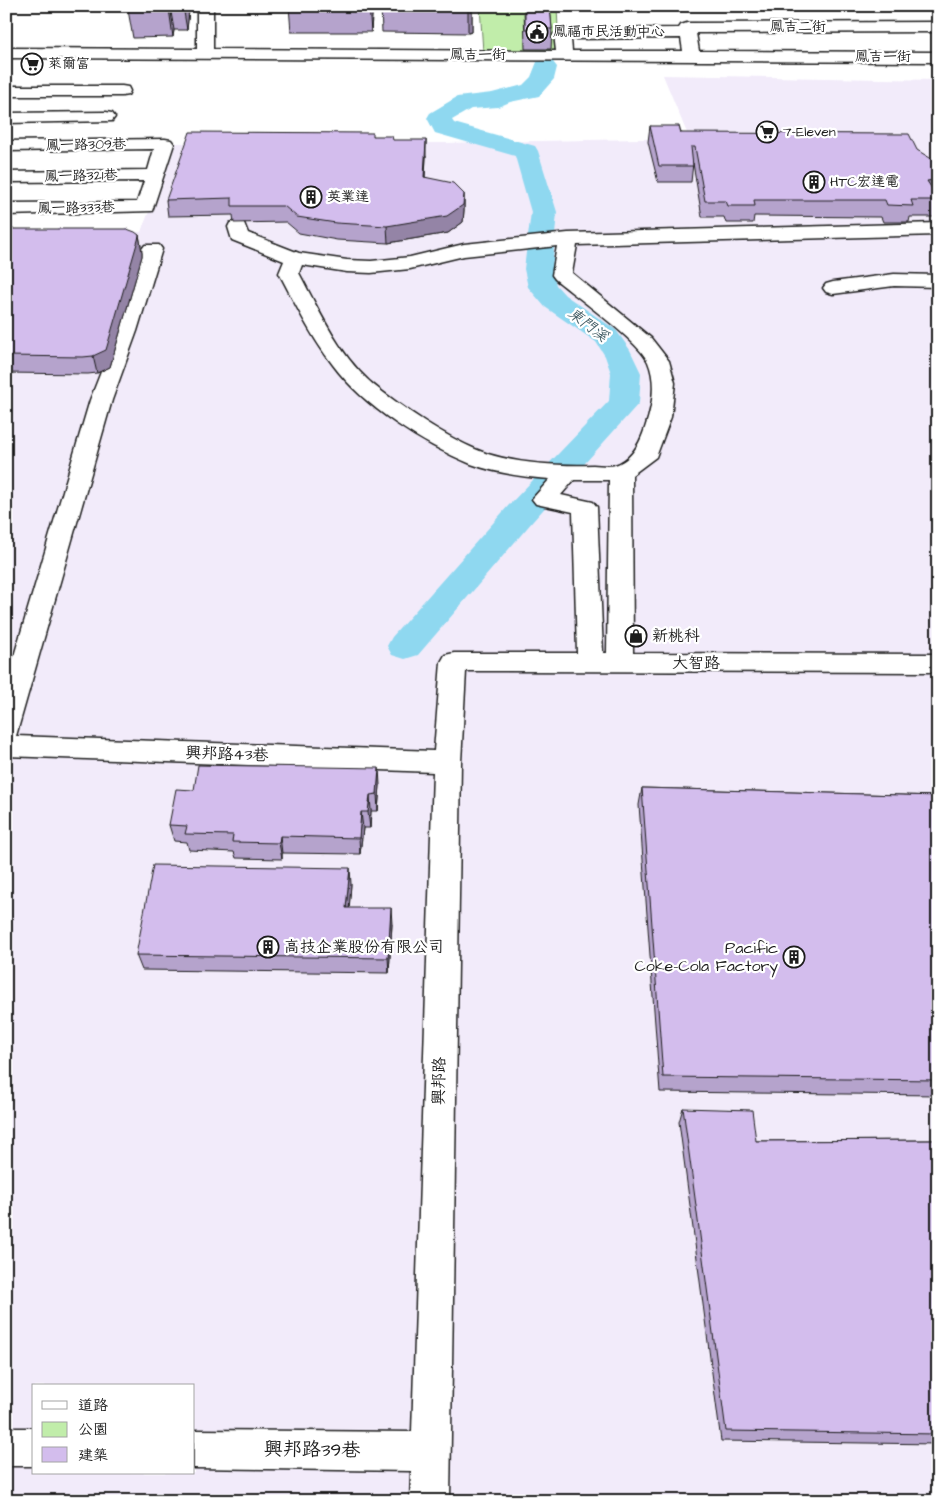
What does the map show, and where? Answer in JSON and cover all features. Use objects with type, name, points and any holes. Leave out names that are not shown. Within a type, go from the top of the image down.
[{"type":"street","points":[[205,6],[206,54]]},
{"type":"street","points":[[874,27],[886,57]]},
{"type":"street","name":"鳳吉二街","points":[[688,33],[687,28],[938,27]]},
{"type":"street","points":[[562,56],[562,34],[688,33],[692,56]]},
{"type":"street","name":"鳳吉一街","points":[[11,58],[206,54],[938,57]]},
{"type":"street","points":[[6,90],[122,91]]},
{"type":"street","points":[[6,118],[106,117]]},
{"type":"street","name":"鳳一路309巷","points":[[6,146],[165,144],[156,175]]},
{"type":"street","name":"鳳一路321巷","points":[[6,177],[156,175]]},
{"type":"street","name":"鳳一路333巷","points":[[6,209],[145,208],[156,175]]},
{"type":"street","points":[[237,227],[239,236],[295,258],[337,265],[371,267],[410,263],[464,250],[567,239],[938,229]]},
{"type":"street","points":[[295,258],[289,274],[317,326],[341,362],[371,394],[428,433],[480,459],[530,470],[567,473],[621,472],[648,452],[660,417],[664,384],[658,362],[644,342],[562,275],[567,239]]},
{"type":"street","points":[[6,729],[101,400],[127,331],[152,249]]},
{"type":"street","points":[[833,288],[894,280],[938,281]]},
{"type":"street","points":[[620,662],[621,472]]},
{"type":"street","points":[[567,473],[544,500],[585,507],[590,662]]},
{"type":"street","name":"大智路","points":[[454,662],[938,663]]},
{"type":"street","name":"興邦路","points":[[430,1501],[447,762],[454,662]]},
{"type":"street","name":"興邦路43巷","points":[[6,746],[447,762]]},
{"type":"street","points":[[6,1447],[32,1447]]},
{"type":"street","name":"興邦路39巷","points":[[195,1449],[430,1452]]},
{"type":"shaded area","points":[[663,75],[938,80],[938,1501],[6,1501],[6,233],[141,232],[176,143],[445,143],[689,138]]},
{"type":"green space","points":[[480,6],[557,6],[559,52],[483,52]]},
{"type":"building","points":[[129,6],[169,6],[169,9],[128,10]]},
{"type":"building","points":[[525,6],[550,6],[552,29],[525,29]]},
{"type":"building","name":"HTC宏達電","points":[[650,126],[679,126],[681,133],[909,134],[917,150],[930,158],[936,165],[937,173],[934,180],[927,181],[938,200],[911,200],[913,206],[887,205],[885,200],[754,200],[755,206],[728,206],[726,201],[705,201],[695,147],[691,147],[693,166],[659,166]]},
{"type":"building","name":"英業達","points":[[190,132],[373,133],[373,136],[392,136],[393,140],[426,140],[424,177],[453,183],[464,194],[463,205],[447,216],[387,226],[336,223],[297,217],[284,206],[232,206],[232,198],[166,200]]},
{"type":"building","points":[[6,229],[127,229],[139,235],[106,350],[93,356],[83,357],[6,356]]},
{"type":"building","points":[[198,765],[379,768],[377,794],[370,795],[368,812],[361,812],[359,838],[280,836],[279,843],[232,842],[233,835],[185,834],[187,826],[169,825],[176,789],[194,790]]},
{"type":"building","name":"Pacific Coke-Cola Factory","points":[[642,788],[938,796],[938,1080],[663,1077]]},
{"type":"building","name":"高技企業股份有限公司","points":[[153,865],[350,868],[346,908],[391,908],[388,958],[136,955]]},
{"type":"building","points":[[683,1108],[752,1110],[756,1141],[938,1140],[938,1434],[726,1431]]},
{"type":"waterway","name":"東門溪","points":[[405,646],[521,513],[624,403],[626,373],[620,356],[606,336],[555,301],[542,287],[538,269],[544,212],[526,151],[444,128],[439,118],[465,102],[498,100],[503,96],[531,91],[542,79],[545,67]]},
{"type":"place","name":"鳳福市民活動中心","points":[[537,32]]},
{"type":"place","name":"萊爾富","points":[[32,64]]},
{"type":"place","name":"7-Eleven","points":[[767,132]]},
{"type":"place","name":"HTC宏達電","points":[[814,182]]},
{"type":"place","name":"英業達","points":[[311,197]]},
{"type":"place","name":"新桃科","points":[[636,636]]},
{"type":"place","name":"高技企業股份有限公司","points":[[268,947]]},
{"type":"place","name":"Pacific Coke-Cola Factory","points":[[794,957]]}]
